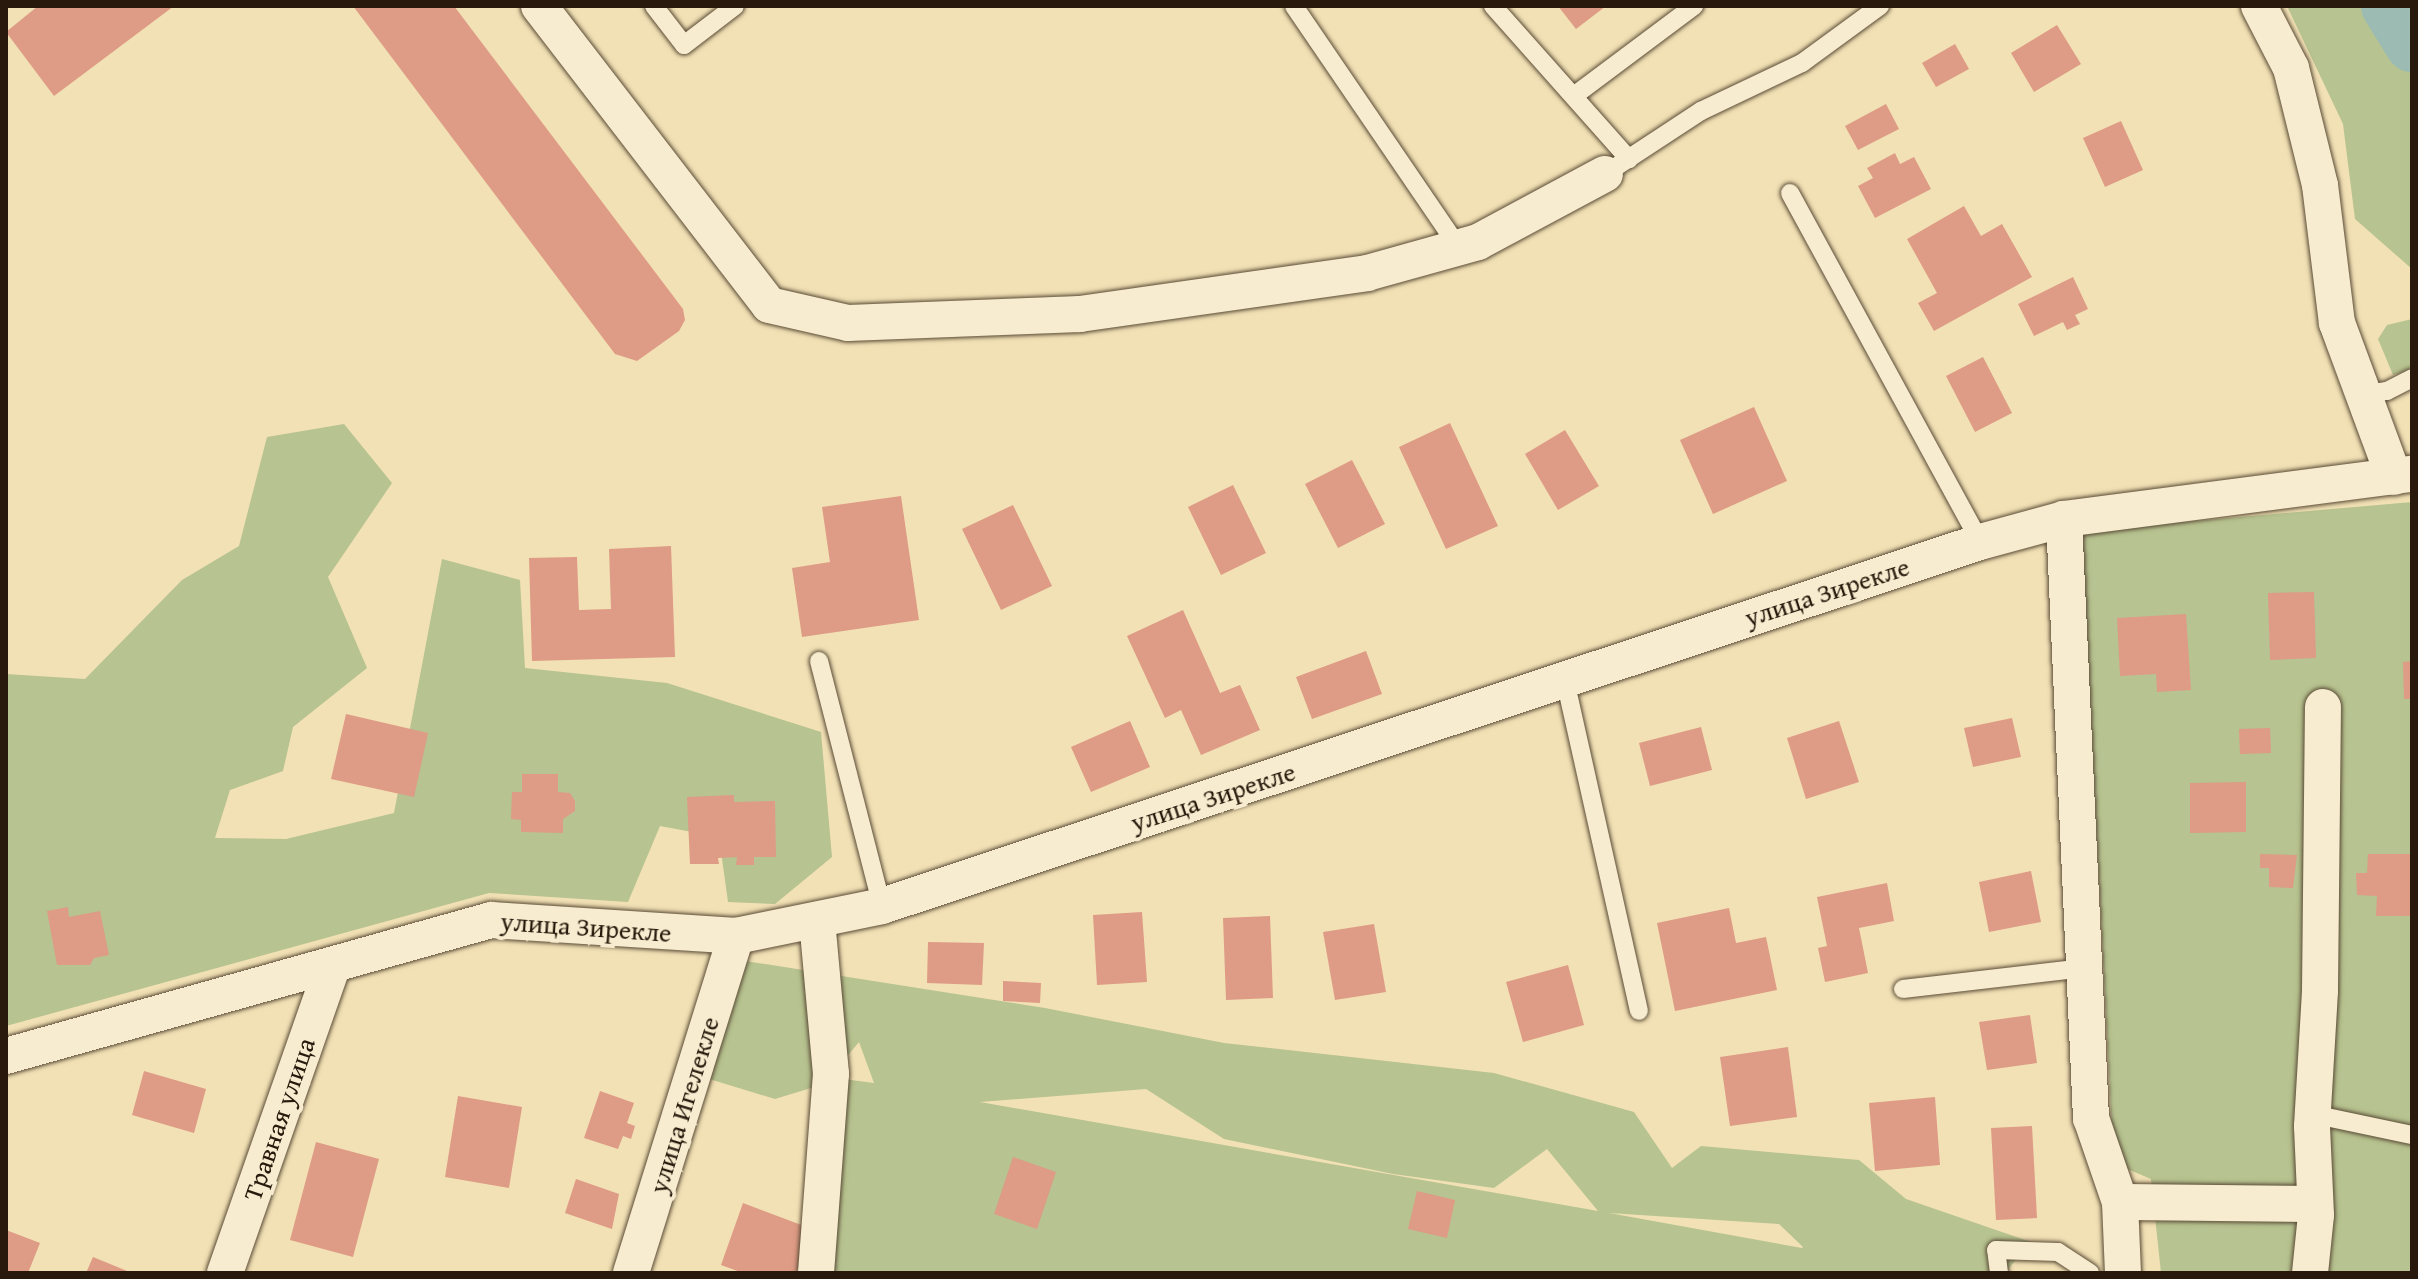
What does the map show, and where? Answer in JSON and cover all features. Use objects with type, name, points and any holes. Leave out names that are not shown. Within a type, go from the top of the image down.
[{"type":"street","points":[[539,6],[769,305],[848,323],[1080,314],[1367,273],[1459,248],[1617,166]]},
{"type":"street","points":[[2259,6],[2291,68],[2307,124],[2320,185],[2337,323],[2361,395],[2403,475]]},
{"type":"street","name":"улица Зирекле","points":[[6,1056],[491,920],[736,936],[882,906],[1980,542],[2064,519],[2403,475]]},
{"type":"street","points":[[2064,519],[2091,1118],[2120,1202],[2123,1273]]},
{"type":"street","points":[[2310,1273],[2315,1204],[2312,1114],[2320,990],[2323,707]]},
{"type":"street","points":[[816,1273],[831,1074],[817,920]]},
{"type":"street","name":"улица Игелекле","points":[[631,1273],[736,936]]},
{"type":"street","name":"Травная улица","points":[[225,1273],[333,965]]},
{"type":"street","points":[[2120,1202],[2315,1204]]},
{"type":"lane","points":[[654,6],[684,45],[735,6]]},
{"type":"lane","points":[[1294,6],[1459,248]]},
{"type":"lane","points":[[1493,6],[1575,95],[1617,166],[1701,111],[1802,63],[1880,6]]},
{"type":"lane","points":[[1575,95],[1694,6]]},
{"type":"lane","points":[[1790,193],[1980,542]]},
{"type":"lane","points":[[2361,395],[2387,391],[2412,378]]},
{"type":"lane","points":[[819,661],[882,906]]},
{"type":"lane","points":[[1565,680],[1639,1011]]},
{"type":"lane","points":[[1903,989],[2084,968]]},
{"type":"lane","points":[[2312,1114],[2412,1135]]},
{"type":"lane","points":[[1999,1273],[1996,1250],[2058,1252],[2090,1273]]},
{"type":"green space","points":[[2287,6],[2412,6],[2412,269],[2355,219],[2343,124]]},
{"type":"green space","points":[[2412,319],[2412,369],[2393,375],[2378,339],[2387,325]]},
{"type":"green space","points":[[344,424],[392,483],[328,577],[367,668],[293,727],[283,771],[230,790],[215,838],[286,839],[394,813],[442,559],[520,580],[525,668],[667,683],[821,732],[832,857],[775,904],[728,902],[719,837],[660,826],[628,902],[489,893],[6,1026],[6,674],[85,679],[182,580],[239,546],[267,437]]},
{"type":"green space","points":[[2412,502],[2412,1273],[2161,1273],[2151,1179],[2125,1168],[2113,1150],[2081,531]]},
{"type":"green space","points":[[739,960],[1045,1008],[1224,1043],[1494,1073],[1634,1112],[1672,1168],[1701,1146],[1859,1160],[1906,1199],[2031,1242],[2005,1273],[825,1273],[843,1079],[874,1083],[859,1042],[824,1084],[775,1099],[706,1078]],"holes":[[[1146,1089],[1224,1139],[1393,1174],[1494,1188],[1547,1149],[1598,1211],[980,1102]],[[1609,1213],[1779,1224],[1803,1247],[1802,1248]]]},
{"type":"building","points":[[38,6],[174,6],[54,96],[6,32]]},
{"type":"building","points":[[353,6],[454,6],[683,309],[685,320],[679,331],[637,361],[615,354]]},
{"type":"building","points":[[1558,6],[1606,6],[1576,29]]},
{"type":"building","points":[[2057,25],[2081,64],[2034,92],[2011,53]]},
{"type":"building","points":[[1955,44],[1969,69],[1936,87],[1922,63]]},
{"type":"building","points":[[1886,104],[1899,129],[1858,150],[1845,126]]},
{"type":"building","points":[[2121,121],[2143,170],[2105,187],[2083,138]]},
{"type":"building","points":[[1895,153],[1900,164],[1914,157],[1931,189],[1875,218],[1858,186],[1873,178],[1867,168]]},
{"type":"building","points":[[1964,206],[1981,236],[2002,224],[2032,277],[1934,331],[1918,303],[1937,293],[1907,239]]},
{"type":"building","points":[[2073,277],[2088,309],[2075,315],[2080,324],[2067,330],[2063,322],[2034,336],[2018,304]]},
{"type":"building","points":[[1983,357],[2012,413],[1975,432],[1946,376]]},
{"type":"building","points":[[1754,407],[1787,481],[1713,514],[1680,440]]},
{"type":"building","points":[[1450,423],[1498,526],[1446,549],[1399,447]]},
{"type":"building","points":[[1565,430],[1599,486],[1558,510],[1525,454]]},
{"type":"building","points":[[1352,460],[1385,524],[1338,548],[1305,484]]},
{"type":"building","points":[[1233,485],[1266,553],[1221,575],[1188,507]]},
{"type":"building","points":[[901,496],[919,620],[802,637],[792,568],[830,562],[822,507]]},
{"type":"building","points":[[1013,505],[1052,586],[1001,610],[962,529]]},
{"type":"building","points":[[671,546],[675,657],[532,661],[529,558],[577,557],[579,610],[611,609],[609,549]]},
{"type":"building","points":[[2314,592],[2316,658],[2270,660],[2268,593]]},
{"type":"building","points":[[1183,610],[1220,693],[1240,685],[1260,730],[1201,755],[1181,710],[1165,718],[1127,636]]},
{"type":"building","points":[[2186,614],[2191,690],[2157,692],[2156,674],[2120,676],[2117,618]]},
{"type":"building","points":[[1366,651],[1382,694],[1312,719],[1296,677]]},
{"type":"building","points":[[2412,661],[2412,699],[2404,699],[2403,662]]},
{"type":"building","points":[[346,714],[428,733],[414,797],[331,779]]},
{"type":"building","points":[[2012,718],[2021,757],[1973,767],[1964,728]]},
{"type":"building","points":[[1130,721],[1150,767],[1091,792],[1071,747]]},
{"type":"building","points":[[1839,721],[1859,782],[1806,799],[1787,738]]},
{"type":"building","points":[[1701,727],[1712,770],[1650,786],[1639,743]]},
{"type":"building","points":[[2270,728],[2271,753],[2240,754],[2239,729]]},
{"type":"building","points":[[522,774],[558,774],[558,792],[570,793],[575,801],[575,811],[563,819],[563,833],[521,832],[521,820],[511,819],[512,792],[522,792]]},
{"type":"building","points":[[2246,782],[2246,832],[2190,833],[2190,783]]},
{"type":"building","points":[[734,795],[734,802],[775,801],[776,857],[754,857],[754,865],[736,865],[737,857],[718,858],[719,864],[690,864],[687,797]]},
{"type":"building","points":[[2260,854],[2297,855],[2293,888],[2269,887],[2269,868],[2260,868]]},
{"type":"building","points":[[2368,854],[2412,854],[2412,916],[2376,916],[2377,896],[2357,895],[2356,873],[2367,873]]},
{"type":"building","points":[[2031,871],[2041,922],[1989,932],[1979,882]]},
{"type":"building","points":[[1887,883],[1894,921],[1859,928],[1868,973],[1825,982],[1818,948],[1827,946],[1817,897]]},
{"type":"building","points":[[68,907],[69,917],[100,911],[109,955],[94,958],[90,965],[57,965],[47,911]]},
{"type":"building","points":[[1729,908],[1736,943],[1766,937],[1777,990],[1675,1011],[1657,923]]},
{"type":"building","points":[[1142,912],[1147,982],[1097,985],[1093,915]]},
{"type":"building","points":[[1270,916],[1273,998],[1226,1000],[1223,918]]},
{"type":"building","points":[[1374,924],[1386,992],[1335,1000],[1323,932]]},
{"type":"building","points":[[928,942],[984,943],[982,985],[927,983]]},
{"type":"building","points":[[1568,965],[1584,1025],[1523,1042],[1506,982]]},
{"type":"building","points":[[1003,981],[1041,983],[1040,1003],[1003,1001]]},
{"type":"building","points":[[2030,1015],[2037,1063],[1987,1070],[1979,1022]]},
{"type":"building","points":[[1788,1047],[1797,1117],[1730,1126],[1720,1057]]},
{"type":"building","points":[[144,1071],[206,1089],[194,1133],[132,1115]]},
{"type":"building","points":[[600,1091],[634,1103],[627,1123],[635,1126],[631,1139],[623,1136],[618,1149],[584,1138]]},
{"type":"building","points":[[458,1096],[522,1107],[509,1188],[445,1177]]},
{"type":"building","points":[[1935,1097],[1940,1165],[1875,1171],[1869,1103]]},
{"type":"building","points":[[2032,1126],[2037,1218],[1996,1220],[1991,1128]]},
{"type":"building","points":[[316,1142],[379,1159],[353,1257],[290,1240]]},
{"type":"building","points":[[1013,1157],[1056,1172],[1037,1229],[994,1214]]},
{"type":"building","points":[[576,1179],[619,1194],[612,1229],[565,1213]]},
{"type":"building","points":[[1417,1191],[1455,1200],[1447,1238],[1408,1229]]},
{"type":"building","points":[[743,1203],[812,1229],[796,1273],[743,1273],[721,1265]]},
{"type":"building","points":[[6,1230],[40,1243],[28,1273],[6,1273]]},
{"type":"building","points":[[93,1257],[132,1273],[86,1273]]},
{"type":"waterway","points":[[2388,6],[2412,45]]}]
